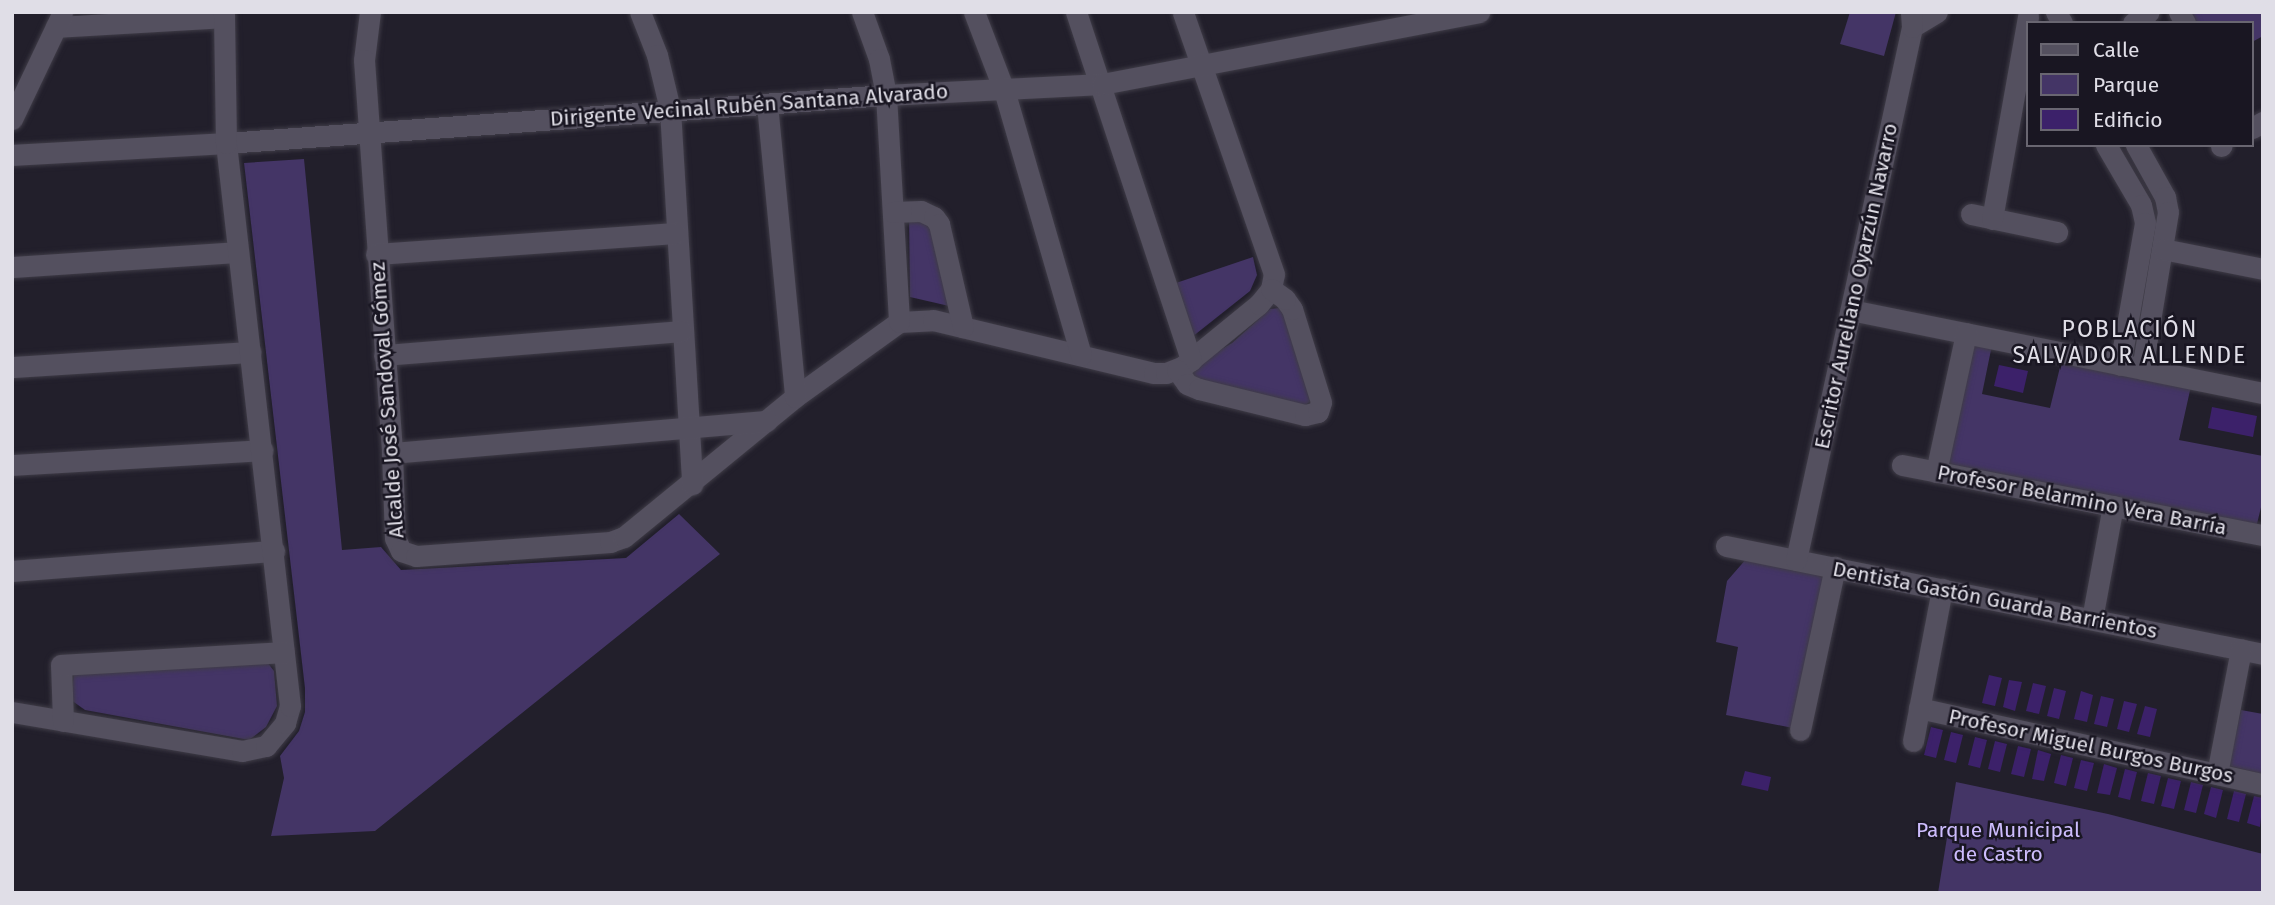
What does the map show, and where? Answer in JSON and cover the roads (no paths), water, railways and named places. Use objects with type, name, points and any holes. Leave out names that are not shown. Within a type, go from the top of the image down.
[{"type":"street","name":"Alcalde José Sandoval Gómez","points":[[370,12],[363,60],[392,453],[395,543],[401,551],[416,556],[610,542],[624,537],[795,397],[899,322]]},
{"type":"street","points":[[640,12],[657,55],[670,109],[675,233],[692,484]]},
{"type":"street","points":[[862,12],[879,59],[886,95],[899,322],[933,320],[1153,373],[1184,365],[1259,304],[1271,289],[1272,265],[1183,12]]},
{"type":"street","points":[[974,12],[1004,90],[1081,355]]},
{"type":"street","points":[[1076,12],[1102,84],[1184,365],[1187,384],[1306,415],[1318,412],[1321,402],[1292,309],[1286,299],[1271,289]]},
{"type":"street","name":"Dirigente Vecinal Rubén Santana Alvarado","points":[[12,155],[226,143],[670,109],[1102,84],[1479,12]]},
{"type":"street","points":[[1912,20],[1937,12]]},
{"type":"street","points":[[12,119],[60,20],[224,15],[226,143],[290,706],[285,723],[266,746],[256,750],[221,749],[12,712]]},
{"type":"street","name":"Escritor Aureliano Oyarzún Navarro","points":[[1796,560],[1852,310],[1912,20]]},
{"type":"street","points":[[1992,219],[2026,28]]},
{"type":"street","points":[[767,103],[795,397]]},
{"type":"street","points":[[2107,147],[2141,205],[2145,223],[2131,367]]},
{"type":"street","points":[[2131,367],[2163,249],[2168,212],[2165,197],[2137,147]]},
{"type":"street","points":[[893,212],[921,211],[934,217],[939,224],[963,327]]},
{"type":"street","points":[[1971,214],[2057,232]]},
{"type":"street","points":[[376,254],[675,233]]},
{"type":"street","points":[[2163,249],[2263,269]]},
{"type":"street","points":[[2241,265],[2263,251]]},
{"type":"street","points":[[12,267],[237,252]]},
{"type":"street","points":[[1852,310],[2263,393]]},
{"type":"street","points":[[384,355],[681,331]]},
{"type":"street","points":[[1936,472],[1966,333]]},
{"type":"street","points":[[12,367],[251,352]]},
{"type":"street","points":[[392,453],[767,421]]},
{"type":"street","points":[[12,465],[263,450]]},
{"type":"street","name":"Profesor Belarmino Vera Barría","points":[[1902,465],[2262,532]]},
{"type":"street","points":[[2092,619],[2113,506]]},
{"type":"street","name":"Dentista Gastón Guarda Barrientos","points":[[1726,546],[2263,654]]},
{"type":"street","points":[[12,571],[274,551]]},
{"type":"street","points":[[1800,730],[1835,567]]},
{"type":"street","points":[[1913,741],[1942,589]]},
{"type":"street","points":[[2217,774],[2241,649]]},
{"type":"street","points":[[63,721],[61,665],[284,652]]},
{"type":"street","name":"Profesor Miguel Burgos Burgos","points":[[1919,708],[2263,784]]},
{"type":"district","name":"POBLACIÓN SALVADOR ALLENDE","points":[[2130,342]]},
{"type":"park label","name":"Parque Municipal de Castro","points":[[1998,842]]}]
